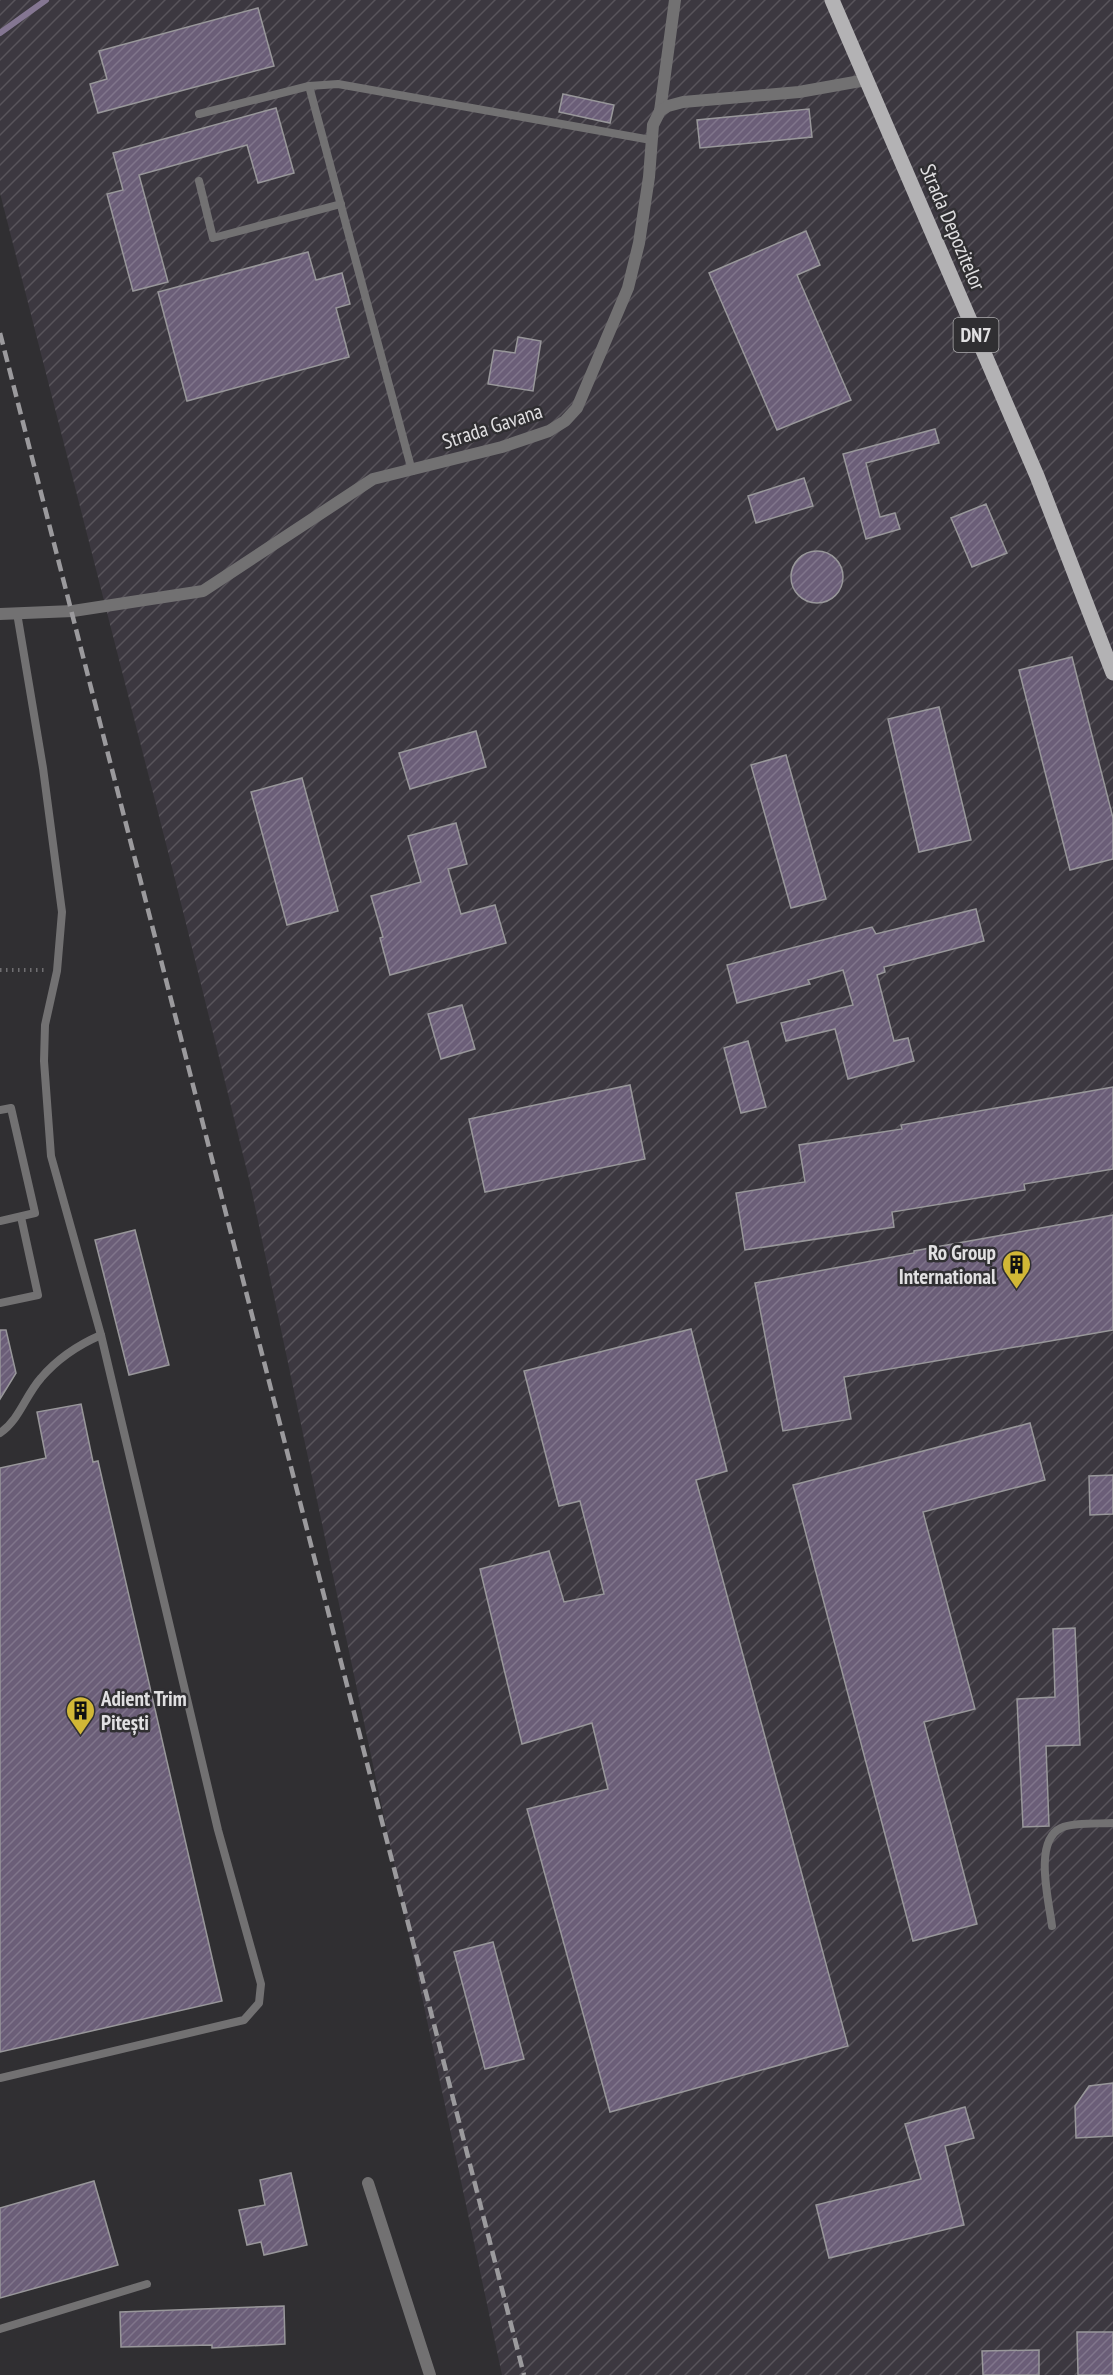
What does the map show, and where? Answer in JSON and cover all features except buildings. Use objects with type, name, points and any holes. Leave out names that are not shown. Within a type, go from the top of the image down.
[{"type":"main road","name":"Strada Depozitelor","points":[[832,0],[1037,476],[1113,673]]},
{"type":"street","name":"Strada Gavana","points":[[0,614],[72,611],[203,591],[373,479],[502,447],[549,431],[565,422],[577,408],[628,288],[639,243],[649,177],[653,125],[660,111],[675,0]]},
{"type":"street","points":[[660,111],[683,102],[799,92],[866,80]]},
{"type":"street","points":[[368,2183],[430,2375]]},
{"type":"lane","points":[[199,114],[309,86],[338,84],[651,140]]},
{"type":"lane","points":[[309,86],[412,471]]},
{"type":"lane","points":[[199,181],[213,238],[341,204]]},
{"type":"lane","points":[[0,2078],[244,2020],[259,2003],[261,1984],[218,1830],[101,1335],[51,1156],[44,1052],[45,1024],[57,971],[62,912],[43,768],[17,613]]},
{"type":"lane","points":[[0,1110],[11,1108],[35,1214],[0,1221]]},
{"type":"lane","points":[[0,1304],[38,1295],[21,1217]]},
{"type":"lane","points":[[0,1434],[12,1425],[40,1378],[72,1348],[101,1335]]},
{"type":"lane","points":[[1052,1926],[1044,1854],[1050,1838],[1062,1827],[1113,1823]]},
{"type":"lane","points":[[0,2329],[147,2284]]},
{"type":"path","points":[[0,970],[57,971]]},
{"type":"shaded area","points":[[0,0],[1113,0],[1113,2375],[502,2375],[250,1183],[0,193]]},
{"type":"waterway","points":[[0,33],[46,0]]},
{"type":"railway","points":[[0,333],[524,2375]]},
{"type":"place","name":"Ro Group International","points":[[1017,1290]]},
{"type":"place","name":"Adient Trim Pitești","points":[[80,1736]]}]
